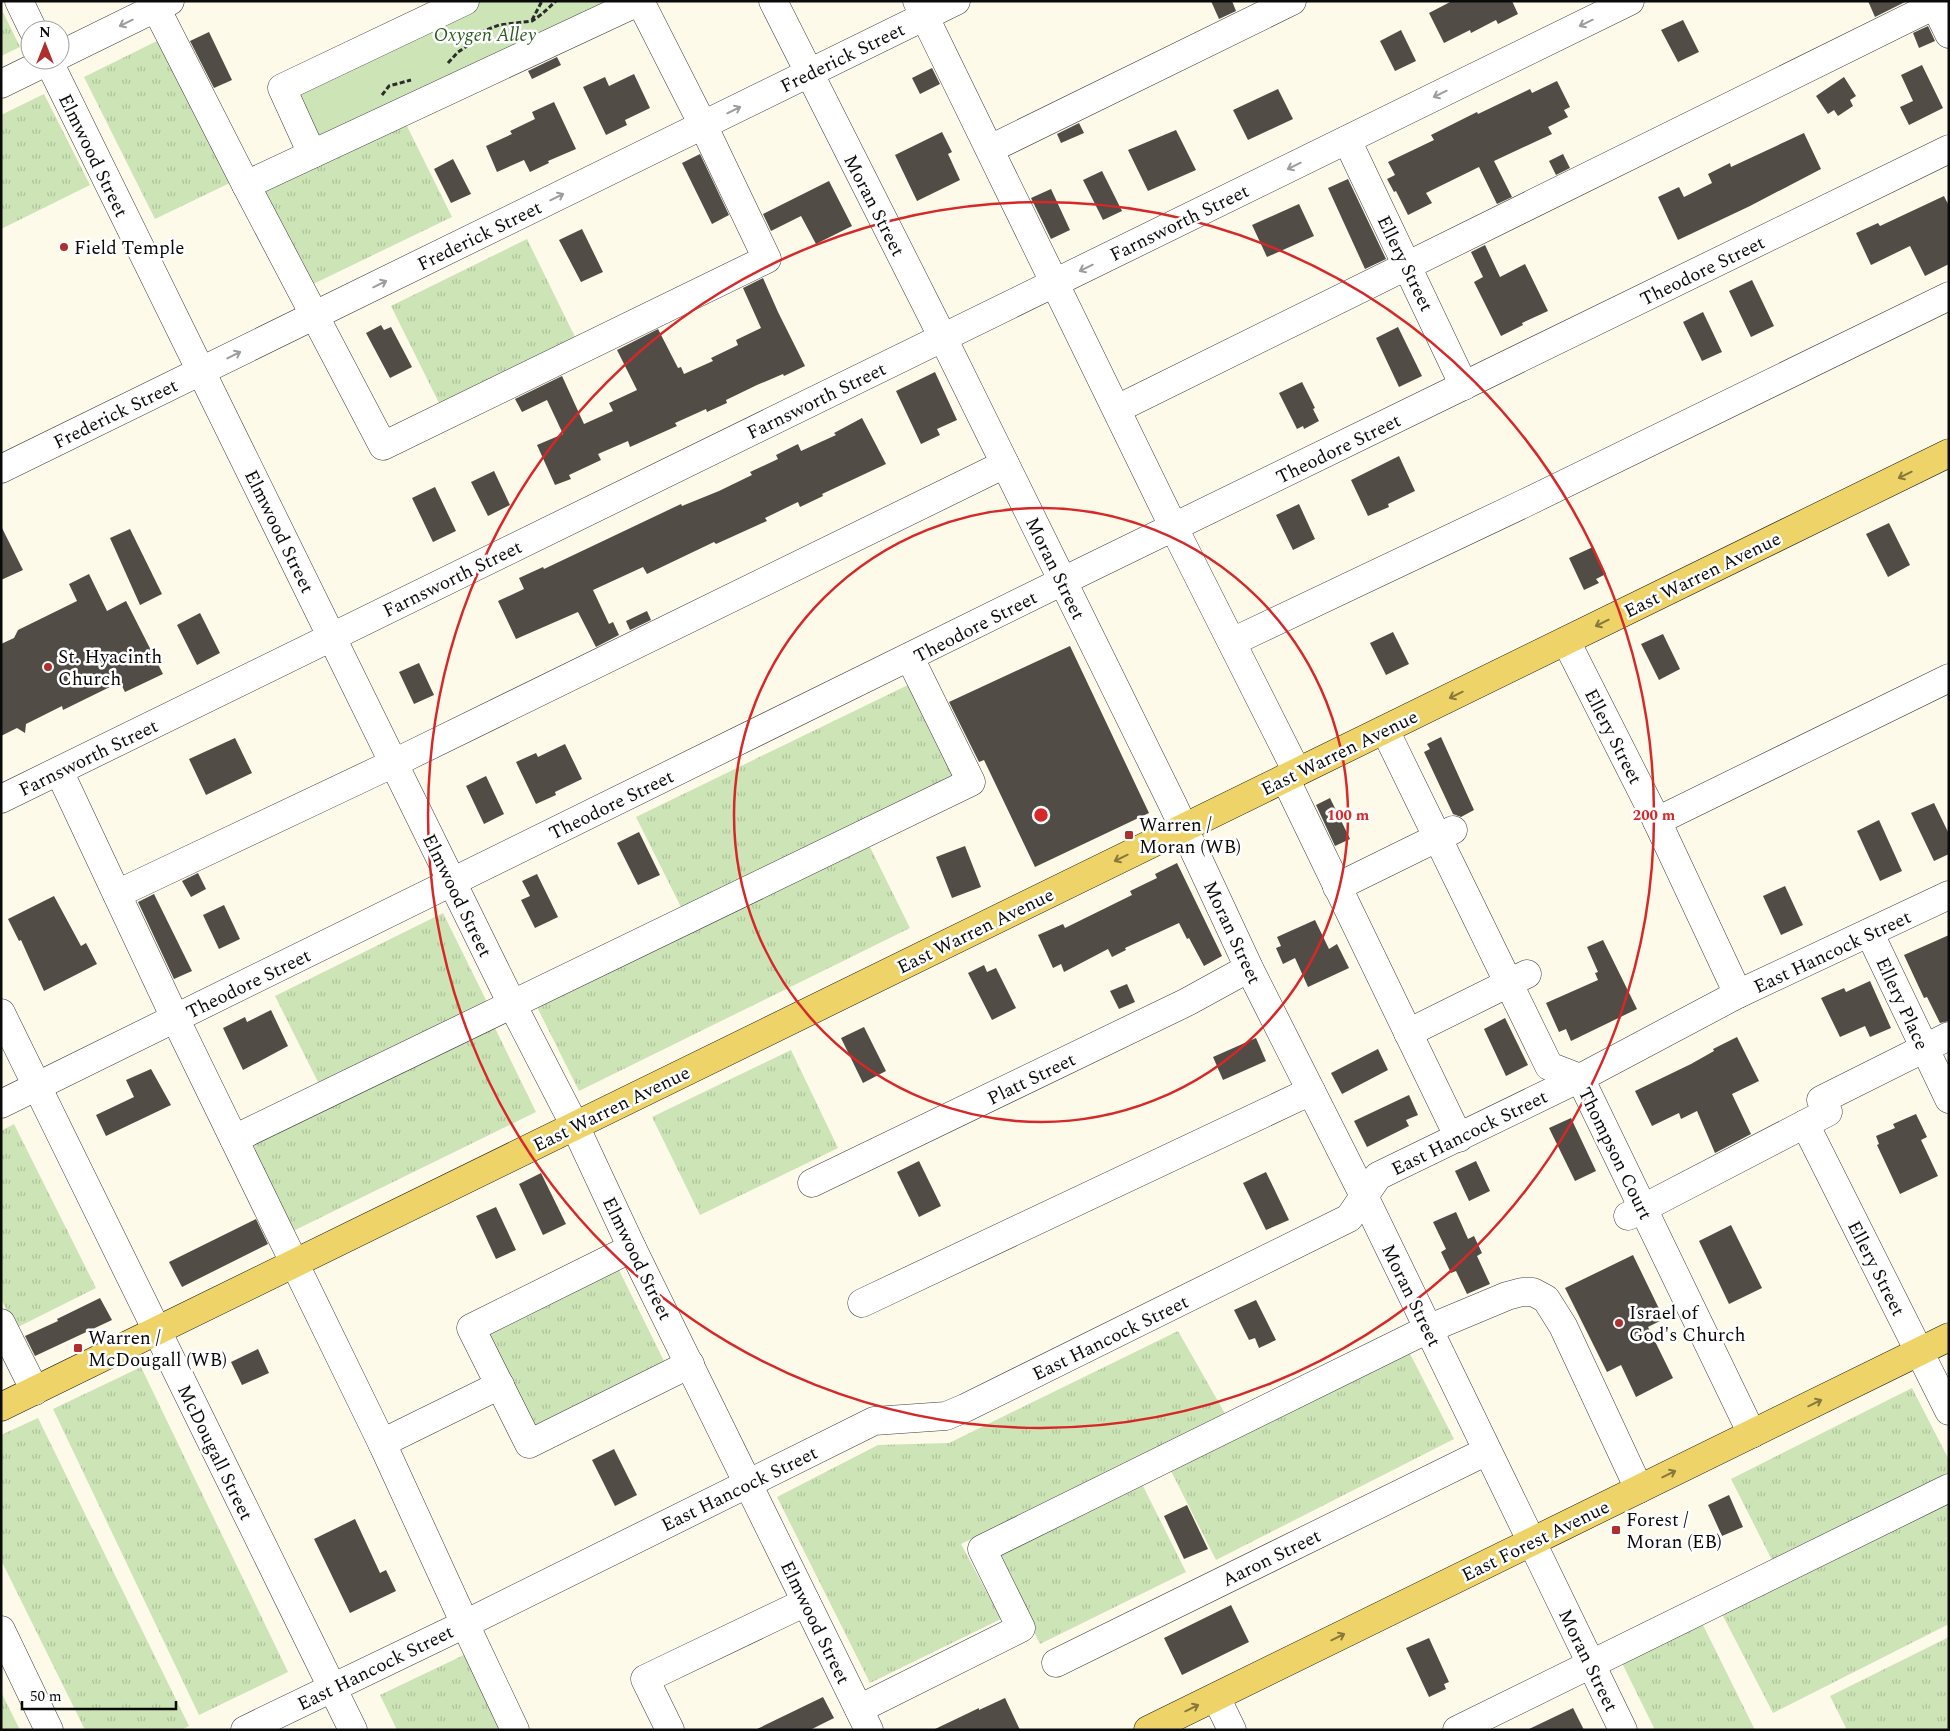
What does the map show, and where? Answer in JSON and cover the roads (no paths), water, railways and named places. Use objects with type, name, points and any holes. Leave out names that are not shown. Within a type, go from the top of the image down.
[{"type":"main road","name":"East Warren Avenue","points":[[1,1408],[1949,453]]},
{"type":"main road","name":"East Forest Avenue","points":[[1148,1730],[1949,1337]]},
{"type":"street","points":[[19,1],[28,20]]},
{"type":"street","points":[[312,154],[282,88],[465,1]]},
{"type":"street","points":[[70,50],[163,4],[246,185],[383,446],[767,259],[703,125],[640,1],[246,185]]},
{"type":"street","name":"Moran Street","points":[[773,1],[943,338],[1184,827],[1249,968],[1364,1196],[1623,1730]]},
{"type":"street","name":"Frederick Street","points":[[1,469],[808,73],[921,9],[956,1]]},
{"type":"street","points":[[990,149],[1292,1]]},
{"type":"street","name":"Farnsworth Street","points":[[1,800],[1630,1]]},
{"type":"street","points":[[1117,409],[1934,3],[1949,34]]},
{"type":"street","points":[[921,9],[1056,282],[1174,528],[1232,642],[1338,887],[1459,1138]]},
{"type":"street","points":[[1,84],[29,70]]},
{"type":"street","name":"Elmwood Street","points":[[56,70],[201,371],[452,882],[575,1126],[632,1248],[806,1602],[859,1722]]},
{"type":"street","name":"Ellery Street","points":[[1347,140],[1464,386]]},
{"type":"street","name":"Theodore Street","points":[[1,1104],[1464,386],[1947,155]]},
{"type":"street","points":[[1232,642],[1531,500],[1949,296]]},
{"type":"street","points":[[117,894],[394,763],[1005,464]]},
{"type":"street","name":"Ellery Street","points":[[1566,641],[1657,821],[1738,994]]},
{"type":"street","points":[[234,1138],[971,782],[910,658]]},
{"type":"street","points":[[1657,821],[1949,678]]},
{"type":"street","name":"Thompson Court","points":[[1385,730],[1446,833],[1517,978],[1549,1066],[1580,1078],[1635,1212],[1752,1434]]},
{"type":"street","points":[[59,771],[175,1018],[382,1443],[515,1730]]},
{"type":"street","points":[[1338,887],[1446,833]]},
{"type":"street","name":"East Hancock Street","points":[[245,1730],[465,1624],[874,1421],[946,1416],[965,1408],[1349,1218],[1378,1176],[1580,1078],[1738,994],[1870,934],[1949,895]]},
{"type":"street","name":"Ellery Place","points":[[1870,934],[1949,1099]]},
{"type":"street","name":"Platt Street","points":[[812,1184],[1188,1002],[1249,968]]},
{"type":"street","points":[[1408,1033],[1517,978]]},
{"type":"street","name":"McDougall Street","points":[[1,1013],[353,1730]]},
{"type":"street","points":[[1635,1212],[1828,1112],[1821,1100],[1949,1036]]},
{"type":"street","points":[[862,1303],[1311,1090]]},
{"type":"street","name":"Ellery Street","points":[[1805,1124],[1949,1411]]},
{"type":"street","points":[[632,1248],[471,1328],[529,1444],[690,1364]]},
{"type":"street","points":[[859,1722],[1020,1628],[982,1548],[1428,1329],[1507,1296],[1522,1292],[1533,1292],[1546,1299],[1563,1326],[1640,1489]]},
{"type":"street","points":[[1,1323],[35,1391]]},
{"type":"street","points":[[382,1443],[500,1385]]},
{"type":"street","name":"Aaron Street","points":[[1056,1663],[1487,1452]]},
{"type":"street","points":[[1457,1730],[1949,1488]]},
{"type":"street","points":[[670,1730],[645,1679],[806,1602]]},
{"type":"street","points":[[1,1630],[49,1730]]},
{"type":"street","points":[[1216,1697],[1232,1730]]},
{"type":"place","name":"Field Temple","points":[[64,247]]},
{"type":"place","name":"St. Hyacinth Church","points":[[48,667]]},
{"type":"place","name":"Warren / Moran (WB)","points":[[1129,835]]},
{"type":"place","name":"Israel of God's Church","points":[[1619,1323]]},
{"type":"place","name":"Warren / McDougall (WB)","points":[[78,1348]]},
{"type":"place","name":"Forest / Moran (EB)","points":[[1616,1530]]},
{"type":"park label","name":"Oxygen Alley","points":[[485,34]]}]
